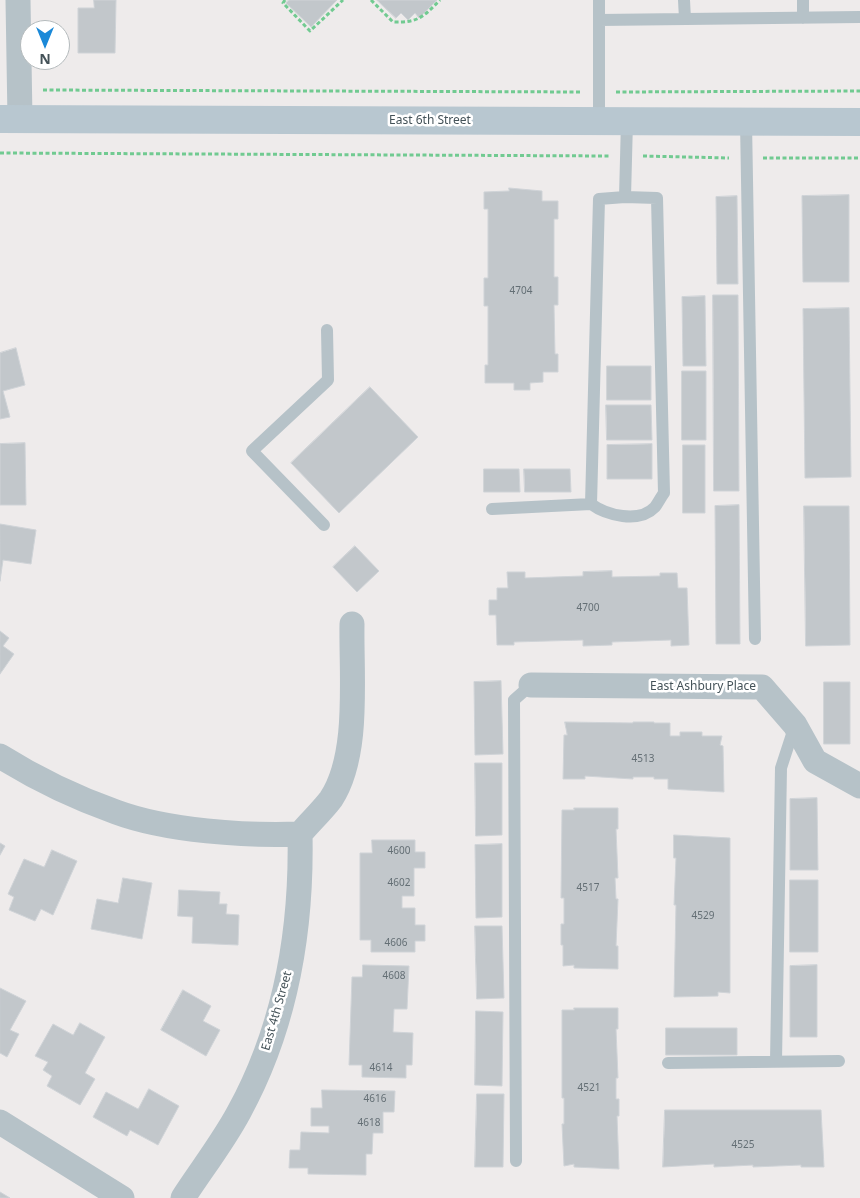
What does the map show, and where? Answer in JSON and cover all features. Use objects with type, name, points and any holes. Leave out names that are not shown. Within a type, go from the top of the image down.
[{"type":"main road","name":"East 6th Street","points":[[10,119],[860,122]]},
{"type":"street","points":[[10,119],[19,90],[18,0]]},
{"type":"street","points":[[0,756],[116,813],[157,823],[258,835],[300,834],[331,798],[346,765],[351,724],[352,624]]},
{"type":"street","name":"East Ashbury Place","points":[[531,685],[762,687],[795,725],[815,761],[860,786]]},
{"type":"street","name":"East 4th Street","points":[[183,1198],[239,1112],[272,1040],[288,980],[298,917],[300,834]]},
{"type":"street","points":[[0,1122],[122,1198]]},
{"type":"lane","points":[[598,122],[599,0]]},
{"type":"lane","points":[[684,0],[685,19]]},
{"type":"lane","points":[[802,0],[803,18]]},
{"type":"lane","points":[[598,20],[860,17]]},
{"type":"lane","points":[[625,197],[626,122]]},
{"type":"lane","points":[[746,122],[755,639]]},
{"type":"lane","points":[[492,509],[590,504],[602,512],[634,516],[653,508],[664,493],[657,198],[625,197],[599,199],[590,504]]},
{"type":"lane","points":[[324,525],[252,451],[328,380],[327,330]]},
{"type":"lane","points":[[516,1161],[514,700],[531,685]]},
{"type":"lane","points":[[776,1061],[780,768],[795,725]]},
{"type":"lane","points":[[668,1063],[839,1061]]},
{"type":"path","points":[[286,0],[282,3],[310,31],[343,0]]},
{"type":"path","points":[[371,0],[393,22],[404,22],[421,19],[440,0]]},
{"type":"path","points":[[19,90],[860,91]]},
{"type":"path","points":[[0,153],[860,158]]},
{"type":"building","points":[[94,0],[116,0],[115,53],[78,53],[78,8],[94,8]]},
{"type":"building","points":[[289,0],[337,0],[311,27],[286,3]]},
{"type":"building","points":[[377,0],[437,0],[419,18],[415,13],[408,20],[401,13],[396,18]]},
{"type":"building","points":[[509,188],[542,191],[542,201],[558,201],[558,219],[554,219],[554,277],[558,277],[558,305],[554,305],[555,354],[558,354],[558,372],[543,372],[543,382],[530,383],[530,390],[514,390],[514,383],[485,383],[485,365],[488,365],[488,306],[484,306],[484,278],[488,278],[488,209],[484,209],[484,192],[509,191]]},
{"type":"building","points":[[849,195],[849,282],[803,282],[802,196]]},
{"type":"building","points":[[737,196],[738,284],[717,284],[716,197]]},
{"type":"building","points":[[713,295],[738,295],[739,491],[714,491]]},
{"type":"building","points":[[705,296],[706,366],[683,366],[682,297]]},
{"type":"building","points":[[849,308],[851,477],[805,478],[803,309]]},
{"type":"building","points":[[16,348],[25,385],[3,391],[10,417],[0,419],[0,353]]},
{"type":"building","points":[[607,366],[651,366],[651,400],[607,400]]},
{"type":"building","points":[[682,371],[706,371],[706,440],[682,440]]},
{"type":"building","points":[[370,387],[418,437],[339,513],[291,463]]},
{"type":"building","points":[[606,405],[651,405],[652,440],[607,440]]},
{"type":"building","points":[[25,443],[26,505],[0,505],[0,444]]},
{"type":"building","points":[[652,444],[652,479],[607,479],[607,445]]},
{"type":"building","points":[[683,445],[705,445],[705,513],[683,513]]},
{"type":"building","points":[[484,469],[519,469],[520,492],[484,492]]},
{"type":"building","points":[[524,469],[570,469],[571,492],[525,492]]},
{"type":"building","points":[[739,505],[740,644],[716,644],[715,506]]},
{"type":"building","points":[[804,506],[849,506],[850,645],[806,646]]},
{"type":"building","points":[[0,524],[36,530],[31,564],[3,560],[0,581]]},
{"type":"building","points":[[355,546],[379,571],[357,592],[333,567]]},
{"type":"building","points":[[612,571],[612,577],[660,576],[660,573],[677,573],[678,588],[687,588],[689,645],[671,646],[671,640],[612,642],[612,645],[583,646],[583,640],[514,642],[514,645],[497,645],[496,615],[489,615],[489,600],[497,600],[497,588],[508,588],[507,572],[525,572],[525,578],[583,576],[583,572]]},
{"type":"building","points":[[0,631],[9,638],[3,646],[14,654],[0,674]]},
{"type":"building","points":[[501,681],[503,754],[475,755],[474,682]]},
{"type":"building","points":[[824,682],[850,682],[850,744],[824,744]]},
{"type":"building","points":[[565,722],[670,723],[670,736],[680,736],[680,732],[702,732],[702,736],[722,736],[720,745],[723,746],[724,792],[668,789],[668,779],[654,779],[654,777],[633,777],[633,779],[585,776],[585,779],[563,779],[564,735],[567,735]]},
{"type":"building","points":[[475,763],[502,763],[502,835],[476,836]]},
{"type":"building","points":[[817,798],[818,870],[790,870],[790,799]]},
{"type":"building","points":[[574,808],[618,808],[618,829],[616,829],[618,878],[615,878],[616,899],[618,899],[616,946],[618,946],[618,969],[574,968],[574,965],[563,966],[563,945],[561,945],[561,924],[564,924],[564,898],[561,898],[562,810],[574,810]]},
{"type":"building","points":[[674,835],[730,838],[730,993],[718,992],[718,996],[674,997],[676,858],[674,858]]},
{"type":"building","points":[[372,840],[415,840],[415,852],[425,852],[425,868],[414,868],[414,896],[402,896],[402,908],[415,908],[415,925],[425,925],[425,941],[415,941],[415,952],[371,952],[371,940],[360,940],[360,853],[372,853]]},
{"type":"building","points":[[0,843],[5,846],[0,855]]},
{"type":"building","points":[[502,844],[502,917],[476,918],[475,845]]},
{"type":"building","points":[[52,850],[77,861],[53,915],[41,909],[35,921],[9,910],[14,897],[8,894],[24,859],[44,867]]},
{"type":"building","points":[[123,878],[152,883],[142,939],[91,929],[97,899],[118,903]]},
{"type":"building","points":[[790,880],[818,880],[818,952],[790,952]]},
{"type":"building","points":[[179,890],[220,892],[219,904],[227,904],[226,914],[239,915],[238,945],[192,943],[193,917],[178,916]]},
{"type":"building","points":[[475,926],[502,926],[504,998],[477,999]]},
{"type":"building","points":[[363,965],[409,966],[407,1009],[394,1009],[393,1032],[413,1033],[412,1065],[406,1065],[406,1078],[362,1077],[362,1065],[349,1065],[352,977],[362,977]]},
{"type":"building","points":[[817,965],[817,1037],[790,1037],[790,966]]},
{"type":"building","points":[[0,988],[26,1001],[10,1030],[19,1034],[7,1057],[0,1053]]},
{"type":"building","points":[[183,990],[211,1006],[203,1021],[220,1030],[206,1056],[161,1030]]},
{"type":"building","points":[[574,1008],[618,1008],[618,1029],[616,1029],[618,1078],[616,1078],[616,1099],[619,1099],[619,1116],[617,1116],[619,1169],[574,1167],[574,1164],[564,1166],[562,1010],[574,1010]]},
{"type":"building","points":[[476,1011],[503,1012],[502,1086],[475,1085]]},
{"type":"building","points":[[80,1023],[105,1037],[85,1073],[95,1079],[80,1105],[47,1086],[52,1076],[43,1070],[48,1062],[35,1056],[53,1024],[73,1035]]},
{"type":"building","points":[[666,1028],[737,1028],[737,1055],[666,1055]]},
{"type":"building","points":[[149,1089],[179,1106],[158,1145],[130,1130],[127,1136],[93,1117],[106,1092],[138,1109]]},
{"type":"building","points":[[322,1090],[395,1091],[394,1112],[383,1112],[383,1133],[373,1133],[372,1154],[366,1154],[366,1175],[308,1174],[308,1168],[289,1168],[290,1150],[300,1150],[301,1132],[329,1133],[329,1126],[311,1126],[311,1108],[322,1108]]},
{"type":"building","points":[[477,1094],[504,1094],[503,1167],[475,1167]]},
{"type":"building","points":[[665,1110],[821,1110],[824,1167],[801,1167],[801,1165],[753,1167],[753,1165],[714,1167],[714,1164],[663,1167]]},
{"type":"building","points":[[0,1192],[10,1198],[0,1198]]}]
